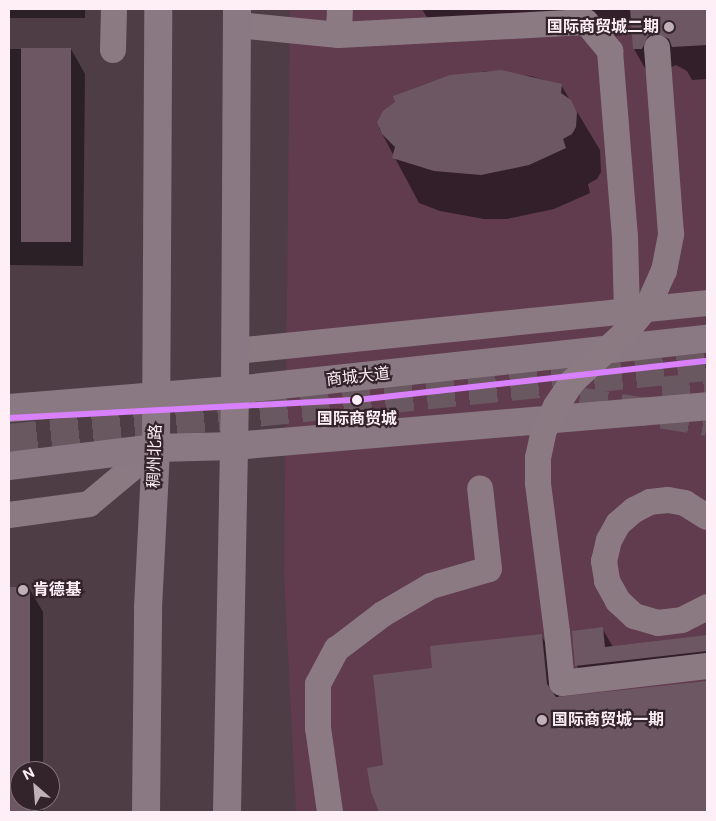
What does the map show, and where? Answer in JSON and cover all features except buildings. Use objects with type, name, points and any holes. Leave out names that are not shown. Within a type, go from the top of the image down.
[{"type":"main road","name":"稠州北路","points":[[146,812],[148,608],[156,448],[158,9]]},
{"type":"main road","points":[[227,812],[235,390],[237,17]]},
{"type":"main road","name":"商城大道","points":[[9,408],[235,390],[707,339]]},
{"type":"main road","points":[[9,466],[156,448],[234,446],[707,406]]},
{"type":"street","points":[[113,50],[114,9]]},
{"type":"street","points":[[338,34],[340,9]]},
{"type":"street","points":[[237,17],[338,34],[586,22],[610,51],[625,237],[627,311]]},
{"type":"street","points":[[657,48],[671,234],[664,271],[649,304],[627,331],[572,382],[556,406],[544,430],[538,458],[538,483],[562,683],[707,666]]},
{"type":"street","points":[[235,351],[707,303]]},
{"type":"street","points":[[9,515],[89,504],[156,448]]},
{"type":"street","points":[[330,812],[318,728],[318,684],[336,649],[383,614],[431,586],[489,569],[480,488]]},
{"type":"street","points":[[707,517],[685,503],[668,500],[650,502],[634,510],[618,524],[609,540],[604,561],[607,581],[618,601],[634,616],[658,623],[682,620],[707,606]]},
{"type":"shaded area","points":[[290,9],[707,9],[707,812],[296,812],[284,574]]},
{"type":"tunnel","points":[[9,438],[707,367]]},
{"type":"tunnel","points":[[662,391],[707,386]]},
{"type":"tunnel","points":[[579,401],[707,422]]},
{"type":"transit line","points":[[9,418],[357,400],[707,361]]},
{"type":"place","name":"国际商贸城二期","points":[[669,27]]},
{"type":"place","name":"国际商贸城","points":[[357,400]]},
{"type":"place","name":"肯德基","points":[[23,590]]},
{"type":"place","name":"国际商贸城一期","points":[[542,720]]}]
